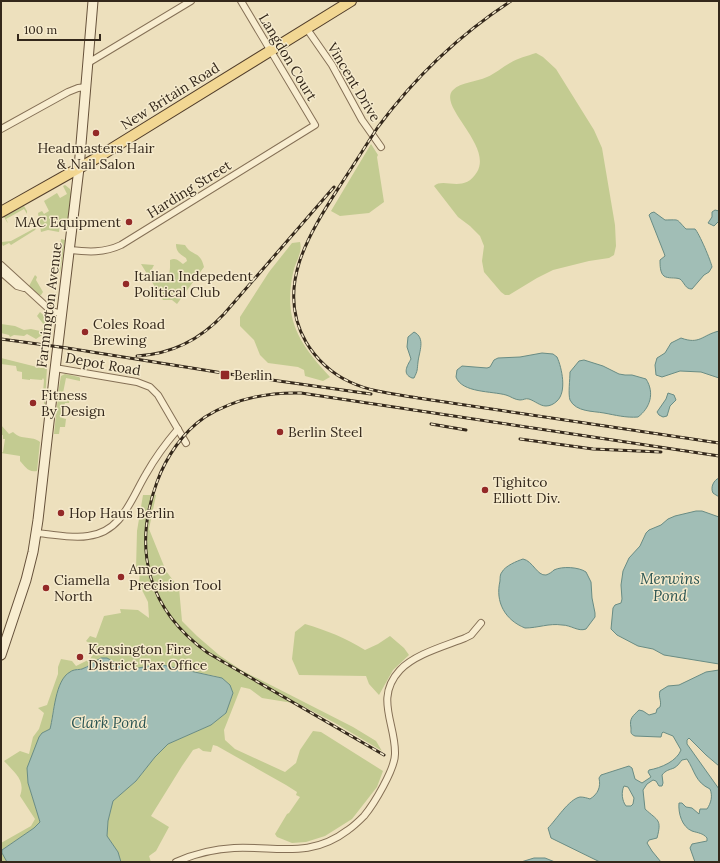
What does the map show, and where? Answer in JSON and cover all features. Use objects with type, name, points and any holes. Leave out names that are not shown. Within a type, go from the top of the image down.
[{"type":"main road","name":"Farmington Avenue","points":[[1,655],[26,580],[36,533],[79,168],[93,1]]},
{"type":"main road","name":"New Britain Road","points":[[1,212],[79,168],[351,1]]},
{"type":"street","points":[[88,63],[191,1]]},
{"type":"street","name":"Langdon Court","points":[[241,1],[315,125]]},
{"type":"street","name":"Vincent Drive","points":[[306,29],[332,65],[362,120],[381,147]]},
{"type":"street","points":[[1,129],[68,92],[86,87]]},
{"type":"street","name":"Harding Street","points":[[70,250],[98,252],[113,249],[121,245],[315,125]]},
{"type":"street","points":[[1,268],[13,278],[18,286],[24,288],[52,311],[62,314]]},
{"type":"street","name":"Depot Road","points":[[55,368],[146,384],[158,394],[186,443]]},
{"type":"street","points":[[36,533],[86,537],[97,534],[110,527],[126,511],[148,470],[178,428]]},
{"type":"street","points":[[176,862],[205,852],[232,848],[283,850],[310,848],[324,844],[347,831],[357,823],[371,806],[389,774],[394,761],[395,746],[387,703],[388,694],[394,678],[400,670],[413,660],[472,635],[481,622]]},
{"type":"green space","points":[[536,53],[543,57],[556,69],[594,130],[602,148],[615,225],[616,246],[614,255],[609,258],[589,261],[553,270],[509,295],[505,295],[484,272],[482,261],[484,246],[480,236],[458,217],[434,186],[443,183],[460,184],[472,179],[477,172],[480,161],[478,150],[472,138],[452,106],[450,97],[453,90],[460,85],[490,76],[513,61]]},
{"type":"green space","points":[[371,144],[378,155],[377,157],[384,202],[369,213],[340,216],[331,211]]},
{"type":"green space","points":[[65,185],[70,189],[71,194],[67,224],[60,225],[59,232],[48,230],[41,232],[38,213],[42,211],[44,214],[49,211],[44,201],[57,193],[60,198],[67,194],[63,186]]},
{"type":"green space","points":[[24,206],[27,214],[24,209],[6,219],[8,223],[7,222],[4,217]]},
{"type":"green space","points":[[37,227],[35,230],[11,245],[9,243],[3,246],[1,242],[2,240],[2,242],[11,241]]},
{"type":"green space","points":[[61,239],[65,240],[60,273],[58,273],[57,272]]},
{"type":"green space","points":[[300,242],[301,246],[293,273],[290,290],[292,318],[296,331],[302,342],[310,354],[330,377],[323,381],[305,376],[304,370],[298,367],[268,363],[260,355],[254,340],[240,326],[240,317],[269,272],[292,243]]},
{"type":"green space","points":[[176,244],[185,245],[190,251],[200,258],[204,267],[177,304],[172,300],[163,300],[141,264],[154,265],[152,269],[164,280],[169,274],[170,260],[176,259],[183,264],[187,261],[186,258],[178,251]]},
{"type":"green space","points":[[35,275],[37,277],[36,280],[43,292],[41,295],[29,286]]},
{"type":"green space","points":[[40,312],[48,321],[50,333],[41,333],[42,335],[36,339],[27,334],[24,336],[14,335],[10,337],[9,335],[1,333],[1,324],[15,326],[24,330],[31,329],[40,331],[45,326],[37,316]]},
{"type":"green space","points":[[1,358],[41,368],[47,367],[45,404],[43,378],[42,380],[22,379],[22,372],[17,371],[16,366],[1,364]]},
{"type":"green space","points":[[65,374],[79,377],[80,381],[66,378],[63,393],[58,393],[61,376]]},
{"type":"green space","points":[[58,397],[70,399],[69,403],[65,403],[62,418],[66,419],[65,427],[60,427],[59,434],[54,434]]},
{"type":"green space","points":[[1,425],[9,434],[13,432],[16,435],[40,442],[37,471],[27,469],[20,461],[20,456],[1,453],[3,452],[5,439],[3,439],[3,435],[1,435]]},
{"type":"green space","points":[[143,495],[156,495],[149,529],[166,571],[179,588],[182,621],[219,655],[241,670],[353,727],[376,741],[382,751],[335,723],[299,704],[262,698],[250,689],[241,687],[224,730],[225,740],[235,749],[285,772],[296,763],[300,750],[313,731],[321,732],[383,771],[377,787],[352,819],[325,836],[306,842],[292,843],[277,837],[275,834],[287,814],[300,797],[296,795],[297,792],[217,746],[213,745],[211,752],[203,751],[199,748],[193,750],[151,816],[169,827],[156,851],[149,856],[151,862],[121,862],[118,852],[107,836],[108,821],[113,801],[136,781],[155,757],[168,744],[211,725],[226,713],[233,693],[230,685],[222,678],[215,676],[158,664],[129,670],[107,658],[101,658],[82,669],[77,669],[58,697],[54,708],[50,729],[42,733],[27,768],[28,783],[40,822],[34,828],[2,850],[7,862],[1,862],[1,843],[31,826],[35,819],[20,796],[21,785],[18,777],[4,761],[20,751],[29,754],[33,737],[39,729],[44,713],[38,708],[47,705],[58,674],[58,667],[61,659],[72,661],[76,666],[90,659],[97,648],[86,641],[90,636],[96,638],[104,616],[121,613],[120,609],[138,610],[149,618],[148,602],[139,584],[140,570],[136,569],[137,531]]},
{"type":"green space","points":[[305,624],[350,641],[365,650],[390,636],[404,648],[409,655],[393,670],[379,695],[369,684],[366,676],[299,675],[292,659],[295,632]]},
{"type":"water","points":[[715,210],[719,211],[719,221],[714,226],[708,223],[712,217],[712,212]]},
{"type":"water","points":[[654,212],[665,220],[677,220],[686,229],[695,229],[699,236],[712,267],[692,289],[686,287],[680,279],[664,276],[660,269],[660,260],[665,256],[649,215]]},
{"type":"water","points":[[719,331],[719,378],[701,372],[680,371],[662,377],[656,375],[655,365],[657,358],[665,353],[671,343],[681,338],[687,340],[701,339]]},
{"type":"water","points":[[414,332],[420,338],[421,346],[417,372],[414,378],[412,378],[406,372],[411,359],[407,347],[408,337]]},
{"type":"water","points":[[542,353],[553,354],[557,357],[561,367],[563,380],[560,397],[556,402],[549,406],[542,405],[529,399],[518,400],[506,395],[471,389],[459,382],[456,377],[457,370],[462,366],[487,368],[490,367],[494,360],[498,358],[520,357]]},
{"type":"water","points":[[584,360],[603,366],[619,374],[632,375],[646,379],[649,384],[651,395],[646,409],[638,417],[629,417],[585,410],[576,407],[569,397],[570,372],[579,361]]},
{"type":"water","points":[[668,393],[674,395],[676,400],[670,406],[667,416],[663,417],[657,412],[666,399]]},
{"type":"water","points":[[719,478],[719,497],[713,493],[712,486]]},
{"type":"water","name":"Merwins Pond","points":[[696,511],[702,511],[719,517],[719,664],[664,655],[653,649],[638,646],[617,635],[611,629],[613,608],[615,605],[621,603],[622,599],[621,585],[623,571],[629,558],[640,546],[646,533],[649,530],[661,525],[668,519]]},
{"type":"water","points":[[523,559],[530,562],[537,571],[543,575],[547,575],[557,569],[566,568],[575,568],[586,572],[591,582],[595,617],[586,629],[580,630],[565,625],[548,625],[525,628],[518,625],[507,615],[500,603],[500,575],[508,566]]},
{"type":"water","name":"Clark Pond","points":[[101,658],[107,658],[129,670],[158,664],[222,678],[230,685],[233,693],[226,713],[211,725],[168,744],[155,757],[136,781],[113,801],[108,821],[107,836],[118,852],[121,862],[7,862],[2,850],[34,828],[40,822],[28,783],[27,768],[39,737],[42,733],[50,729],[56,698],[61,682],[65,676],[72,671],[82,669]]},
{"type":"water","points":[[719,670],[719,766],[689,738],[687,740],[687,744],[719,789],[719,862],[695,862],[690,848],[692,844],[707,841],[707,838],[702,834],[692,831],[683,823],[679,811],[679,803],[682,803],[686,807],[692,808],[699,814],[700,809],[707,809],[711,794],[710,789],[698,780],[687,759],[682,760],[678,765],[663,773],[662,786],[659,786],[656,781],[653,780],[647,784],[643,790],[645,809],[656,818],[659,824],[657,838],[649,840],[647,843],[661,862],[600,862],[551,838],[548,828],[571,802],[580,797],[590,799],[595,795],[599,787],[599,778],[601,775],[629,766],[632,768],[635,779],[642,783],[651,777],[648,772],[649,770],[663,766],[672,761],[679,754],[681,750],[673,736],[663,732],[661,737],[635,736],[632,734],[631,719],[639,710],[649,715],[656,713],[657,709],[660,707],[660,691],[668,686],[679,685],[706,672]],"holes":[[[624,786],[628,787],[634,798],[631,806],[626,806],[622,796]]]},
{"type":"water","points":[[534,858],[545,858],[555,862],[521,862]]},
{"type":"railway","points":[[511,1],[473,28],[439,58],[407,91],[378,127],[331,199],[309,238],[295,278],[294,299],[297,321],[306,342],[320,360],[337,375],[358,385],[375,390],[392,394],[719,443]]},
{"type":"railway","points":[[137,356],[150,355],[174,349],[195,338],[215,323],[334,187]]},
{"type":"railway","points":[[1,339],[371,394]]},
{"type":"railway","points":[[384,755],[208,653],[188,636],[171,618],[159,598],[151,577],[146,555],[146,531],[150,507],[157,482],[165,463],[170,454],[189,430],[205,417],[239,401],[263,395],[301,393],[719,456]]},
{"type":"railway","points":[[431,424],[466,430]]},
{"type":"railway","points":[[520,439],[593,449],[661,452]]},
{"type":"place","name":"Headmasters Hair & Nail Salon","points":[[96,133]]},
{"type":"place","name":"MAC Equipment","points":[[129,222]]},
{"type":"place","name":"Italian Indepedent Political Club","points":[[126,284]]},
{"type":"place","name":"Coles Road Brewing","points":[[85,332]]},
{"type":"place","name":"Berlin","points":[[225,375]]},
{"type":"place","name":"Fitness By Design","points":[[33,403]]},
{"type":"place","name":"Berlin Steel","points":[[280,432]]},
{"type":"place","name":"Tighitco Elliott Div.","points":[[485,490]]},
{"type":"place","name":"Hop Haus Berlin","points":[[61,513]]},
{"type":"place","name":"Amco Precision Tool","points":[[121,577]]},
{"type":"place","name":"Ciamella North","points":[[46,588]]},
{"type":"place","name":"Kensington Fire District Tax Office","points":[[80,657]]}]
